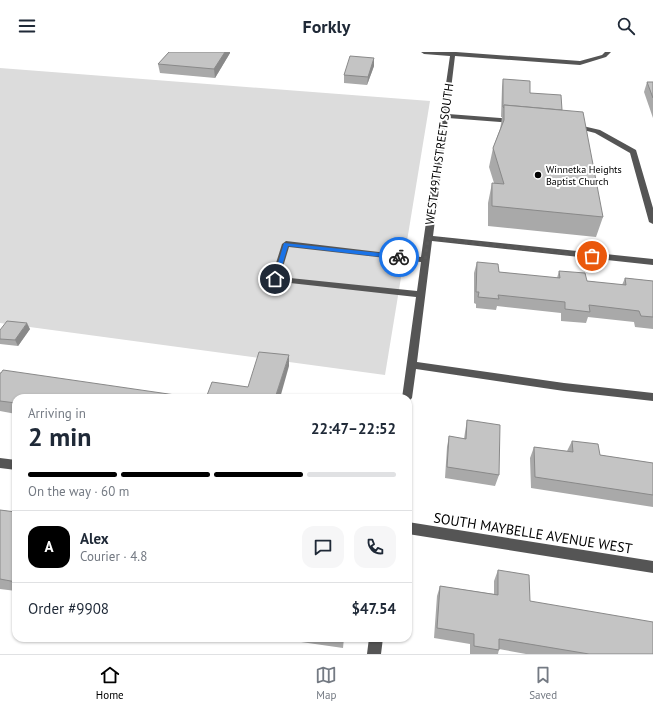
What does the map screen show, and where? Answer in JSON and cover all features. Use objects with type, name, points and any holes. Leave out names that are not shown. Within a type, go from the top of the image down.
[{"type":"street","points":[[424,52],[580,63],[604,56],[608,52]]},
{"type":"street","name":"WEST 49TH STREET SOUTH","points":[[408,394],[453,53]]},
{"type":"street","points":[[444,116],[520,122]]},
{"type":"street","points":[[565,125],[588,127],[607,135],[633,152],[653,222]]},
{"type":"street","points":[[428,238],[653,262]]},
{"type":"street","points":[[420,295],[275,279],[286,244],[425,260]]},
{"type":"street","points":[[412,365],[564,387],[653,397]]},
{"type":"street","points":[[0,463],[12,464]]},
{"type":"street","name":"SOUTH MAYBELLE AVENUE WEST","points":[[412,529],[653,568]]},
{"type":"street","points":[[374,654],[376,642]]},
{"type":"shaded area","points":[[0,68],[430,101],[385,375],[0,323]]},
{"type":"building","points":[[169,52],[225,52],[214,69],[158,64]]},
{"type":"building","points":[[350,56],[374,58],[368,77],[344,75]]},
{"type":"building","points":[[503,79],[530,81],[530,93],[561,95],[562,110],[504,105],[504,108]]},
{"type":"building","points":[[647,82],[653,82],[653,98]]},
{"type":"building","points":[[504,105],[583,112],[603,217],[492,206],[492,183],[504,184],[493,148],[504,120]]},
{"type":"building","points":[[477,262],[498,264],[499,272],[560,278],[559,271],[585,273],[587,281],[626,285],[625,278],[653,281],[653,317],[641,316],[639,311],[589,305],[590,312],[565,309],[565,302],[498,295],[499,299],[478,297],[479,292],[476,292]]},
{"type":"building","points":[[7,321],[27,323],[15,340],[0,339],[0,330]]},
{"type":"building","points":[[259,352],[289,355],[276,394],[208,394],[212,382],[248,387]]},
{"type":"building","points":[[3,370],[168,394],[12,394],[12,402],[0,401],[1,373]]},
{"type":"building","points":[[467,420],[500,425],[499,475],[447,467],[449,436],[466,439]]},
{"type":"building","points":[[572,441],[598,444],[600,455],[653,463],[653,495],[535,477],[534,447],[573,452]]},
{"type":"building","points":[[0,510],[12,512],[12,581],[0,579]]},
{"type":"building","points":[[498,570],[529,575],[530,601],[653,622],[653,654],[589,654],[499,639],[499,650],[474,646],[474,634],[437,628],[440,586],[498,595]]},
{"type":"way so far","points":[[399,257],[425,260],[428,238],[592,256]]},
{"type":"place","name":"Winnetka Heights Baptist Church","points":[[538,175]]},
{"type":"route","points":[[275,279],[286,244],[399,257]]}]
